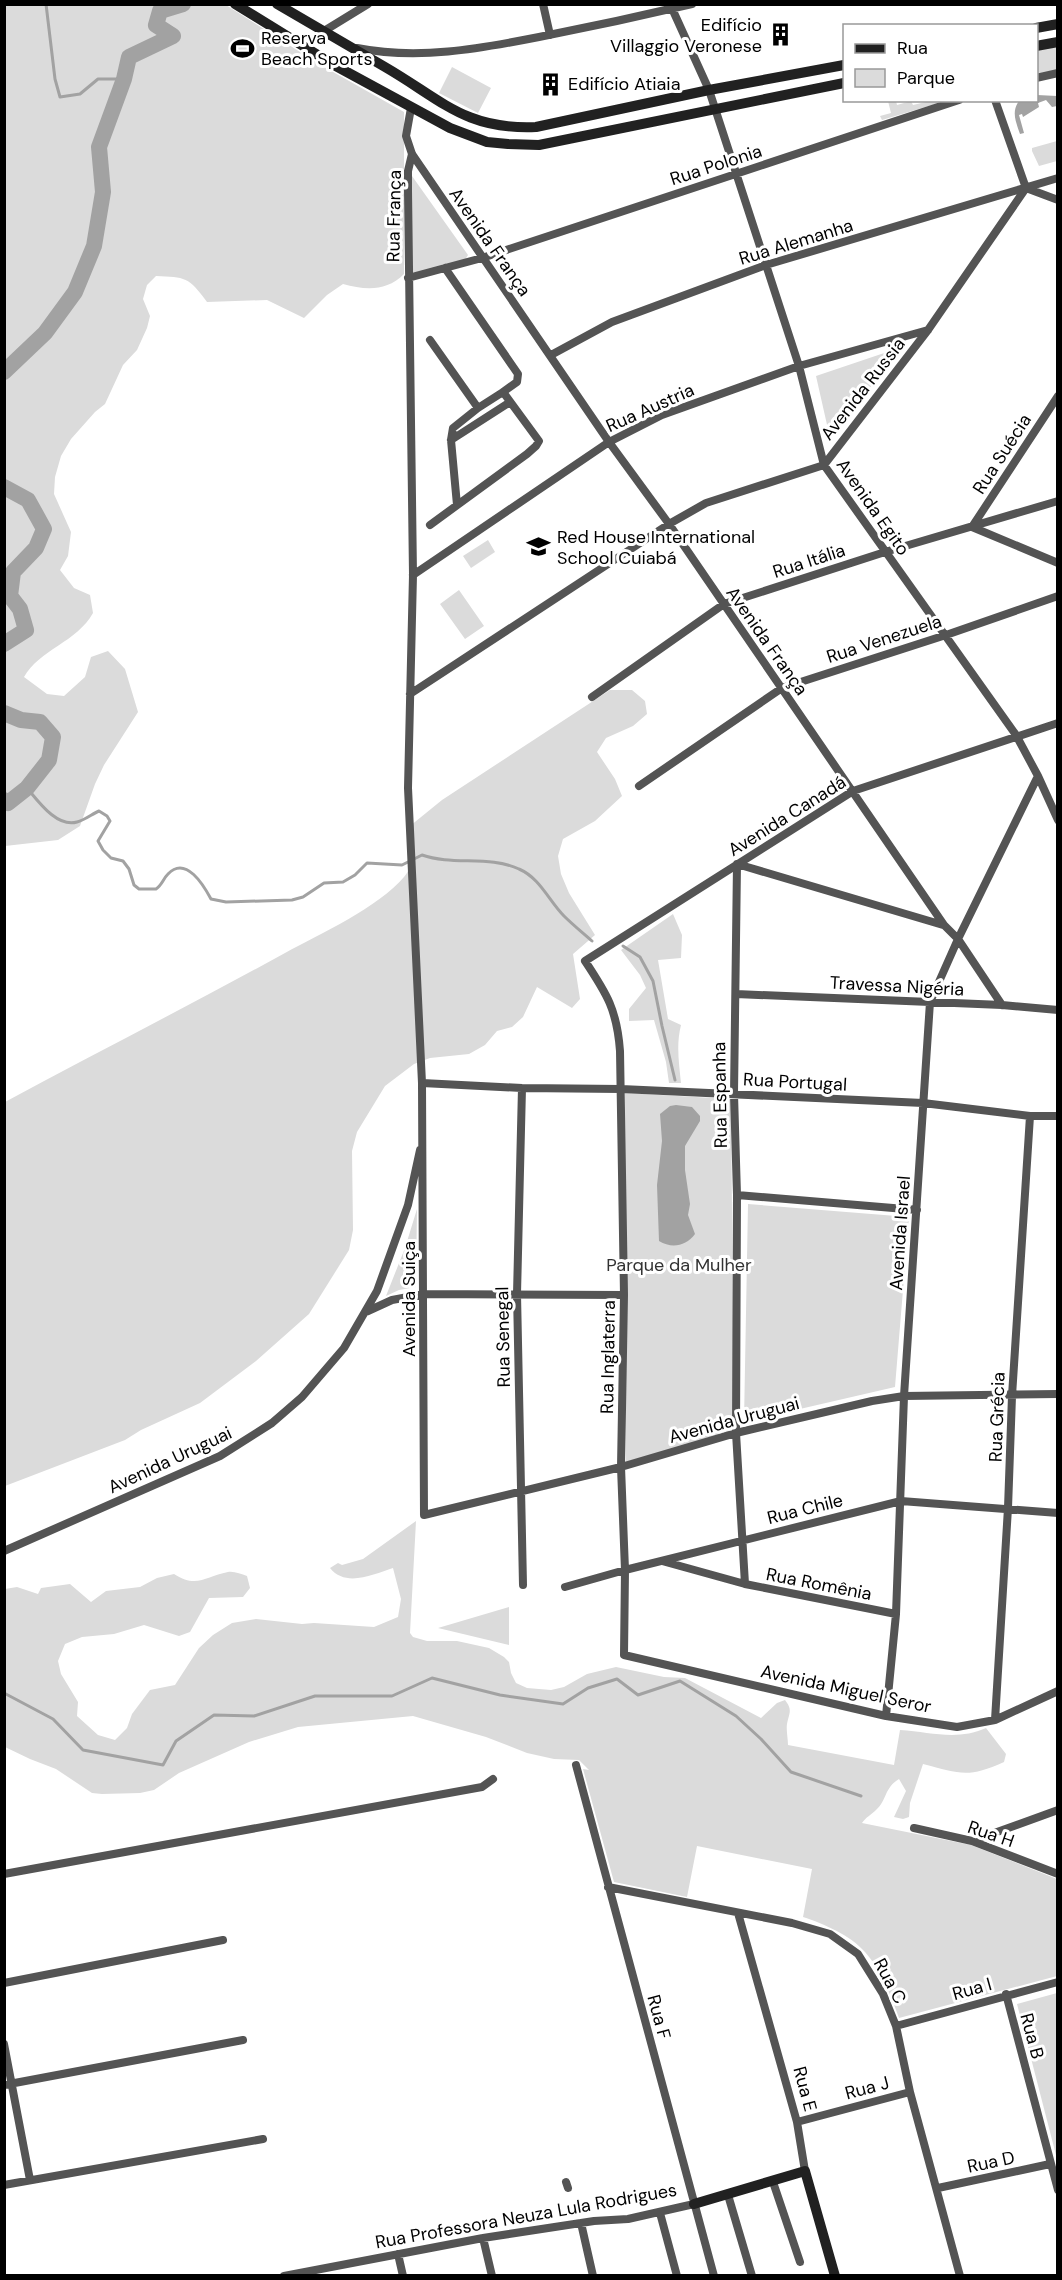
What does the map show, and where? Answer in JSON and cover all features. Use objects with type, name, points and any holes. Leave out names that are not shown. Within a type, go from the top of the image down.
[{"type":"main road","points":[[235,4],[334,65],[411,108],[468,136],[508,144],[538,145],[843,83]]},
{"type":"main road","points":[[277,4],[461,115],[491,125],[513,128],[536,127],[709,90],[843,65]]},
{"type":"main road","points":[[1038,28],[1058,24]]},
{"type":"main road","points":[[1038,46],[1058,42]]},
{"type":"main road","points":[[411,108],[418,88]]},
{"type":"main road","name":"Rua Professora Neuza Lula Rodrigues","points":[[694,2204],[805,2171]]},
{"type":"main road","name":"Rua E","points":[[805,2171],[835,2276]]},
{"type":"street","points":[[324,31],[368,4]]},
{"type":"street","points":[[543,4],[550,35]]},
{"type":"street","points":[[349,47],[390,53],[475,50],[692,4]]},
{"type":"street","name":"Avenida Egito","points":[[670,7],[709,90],[799,366],[824,465],[1016,735],[1058,820]]},
{"type":"street","points":[[1038,78],[1058,73]]},
{"type":"street","name":"Rua Polonia","points":[[482,258],[953,102]]},
{"type":"street","points":[[996,102],[1026,188],[1058,200]]},
{"type":"street","name":"Avenida França","points":[[411,108],[406,136],[412,154],[482,258],[551,354],[609,442],[669,524],[944,925],[958,939],[1002,1005]]},
{"type":"street","name":"Rua França","points":[[410,694],[413,575],[408,171],[412,154]]},
{"type":"street","name":"Rua Alemanha","points":[[551,354],[612,322],[766,265],[1058,178]]},
{"type":"street","name":"Avenida Russia","points":[[410,694],[669,524],[706,503],[824,465],[928,330],[1026,188]]},
{"type":"street","points":[[408,278],[482,258]]},
{"type":"street","points":[[445,268],[518,374],[517,382],[453,428],[451,440],[457,505]]},
{"type":"street","name":"Rua Austria","points":[[413,575],[609,442],[662,415],[799,366],[928,330]]},
{"type":"street","points":[[430,340],[478,408]]},
{"type":"street","points":[[430,525],[536,446],[539,441],[503,392]]},
{"type":"street","name":"Rua Suécia","points":[[972,528],[1058,396]]},
{"type":"street","points":[[451,440],[510,402]]},
{"type":"street","name":"Rua Itália","points":[[592,697],[723,604],[885,552],[1058,501]]},
{"type":"street","points":[[972,528],[1058,563]]},
{"type":"street","name":"Rua Venezuela","points":[[639,786],[782,688],[1058,596]]},
{"type":"street","name":"Avenida Suiça","points":[[410,694],[408,788],[422,1083],[424,1515]]},
{"type":"street","name":"Avenida Canadá","points":[[585,961],[853,791],[1016,735],[1058,723]]},
{"type":"street","name":"Avenida Israel","points":[[886,1716],[896,1614],[904,1396],[930,1002],[958,939],[1038,776]]},
{"type":"street","points":[[738,864],[944,925]]},
{"type":"street","name":"Rua Espanha","points":[[738,864],[734,1094],[737,1195],[736,1433],[743,1539]]},
{"type":"street","name":"Rua Inglaterra","points":[[585,961],[610,1000],[618,1026],[624,1295],[621,1467],[625,1570],[624,1654]]},
{"type":"street","name":"Travessa Nigéria","points":[[736,994],[1002,1005],[1058,1010]]},
{"type":"street","name":"Rua Portugal","points":[[422,1083],[522,1088],[621,1089],[923,1103],[1030,1116],[1058,1116]]},
{"type":"street","name":"Rua Senegal","points":[[522,1088],[517,1294],[523,1586]]},
{"type":"street","name":"Rua Grécia","points":[[995,1720],[1030,1116]]},
{"type":"street","name":"Avenida Uruguai","points":[[4,1551],[202,1464],[255,1435],[287,1411],[316,1383],[344,1348],[368,1311],[386,1270],[408,1204],[422,1137]]},
{"type":"street","points":[[737,1195],[917,1210]]},
{"type":"street","points":[[368,1311],[392,1300],[424,1294],[624,1295]]},
{"type":"street","name":"Avenida Uruguai","points":[[424,1515],[621,1467],[736,1433],[904,1396],[1058,1394]]},
{"type":"street","name":"Rua Chile","points":[[566,1587],[743,1539],[901,1501],[1058,1513]]},
{"type":"street","name":"Rua Romênia","points":[[743,1539],[745,1584],[896,1614]]},
{"type":"street","points":[[662,1561],[745,1584]]},
{"type":"street","name":"Avenida Miguel Seror","points":[[624,1654],[886,1716],[957,1727],[995,1720],[1058,1691]]},
{"type":"street","name":"Rua F","points":[[576,1765],[714,2276]]},
{"type":"street","points":[[4,1874],[482,1787],[493,1779]]},
{"type":"street","points":[[972,1841],[1058,1810]]},
{"type":"street","name":"Rua H","points":[[914,1828],[972,1841],[1058,1874]]},
{"type":"street","name":"Rua C","points":[[609,1887],[792,1923],[830,1934],[858,1954],[883,1994],[896,2026],[910,2092],[938,2188],[960,2276]]},
{"type":"street","name":"Rua E","points":[[738,1913],[797,2122],[805,2171]]},
{"type":"street","points":[[4,1983],[223,1940]]},
{"type":"street","name":"Rua I","points":[[896,2026],[1058,1982]]},
{"type":"street","name":"Rua B","points":[[1006,1995],[1058,2190]]},
{"type":"street","points":[[8,2084],[243,2040]]},
{"type":"street","points":[[4,2044],[8,2084],[30,2180]]},
{"type":"street","name":"Rua J","points":[[797,2122],[910,2092]]},
{"type":"street","points":[[4,2185],[263,2139]]},
{"type":"street","name":"Rua D","points":[[938,2188],[1050,2164]]},
{"type":"street","points":[[773,2182],[800,2262]]},
{"type":"street","points":[[729,2195],[752,2276]]},
{"type":"street","name":"Rua Professora Neuza Lula Rodrigues","points":[[284,2276],[314,2273],[483,2238],[581,2223],[628,2219],[694,2204]]},
{"type":"street","points":[[660,2213],[677,2276]]},
{"type":"street","points":[[581,2223],[593,2276]]},
{"type":"street","points":[[483,2238],[492,2276]]},
{"type":"street","points":[[398,2254],[403,2276]]},
{"type":"green space","points":[[5,5],[226,5],[319,64],[404,112],[404,274],[383,287],[359,288],[343,284],[327,295],[304,318],[267,300],[207,302],[191,283],[180,278],[156,276],[147,285],[143,299],[150,316],[137,350],[123,365],[105,404],[71,439],[61,456],[55,477],[54,494],[71,532],[68,556],[60,570],[74,588],[90,595],[93,613],[78,631],[39,660],[24,677],[47,694],[64,696],[85,677],[91,657],[108,651],[125,669],[138,712],[104,765],[80,826],[58,840],[5,846]]},
{"type":"green space","points":[[1057,46],[1057,70],[1038,75],[1038,50]]},
{"type":"green space","points":[[452,67],[491,88],[478,113],[439,93]]},
{"type":"green space","points":[[888,102],[896,102],[897,105],[912,102],[913,105],[942,102],[882,120],[880,116],[891,113]]},
{"type":"green space","points":[[1057,141],[1057,161],[1039,166],[1032,148]]},
{"type":"green space","points":[[412,176],[468,255],[465,260],[414,273],[411,268],[409,177]]},
{"type":"green space","points":[[902,347],[830,438],[816,376]]},
{"type":"green space","points":[[488,540],[495,552],[471,568],[463,556]]},
{"type":"green space","points":[[459,590],[484,626],[465,639],[440,604]]},
{"type":"green space","points":[[610,690],[632,690],[645,701],[647,714],[633,726],[606,738],[597,752],[615,779],[622,796],[595,821],[563,839],[558,856],[561,874],[569,893],[595,935],[573,954],[580,999],[572,1008],[537,987],[523,1017],[512,1027],[497,1031],[485,1045],[469,1054],[430,1058],[414,1064],[385,1086],[357,1132],[352,1151],[353,1230],[349,1250],[309,1314],[256,1361],[200,1403],[141,1430],[125,1440],[5,1486],[5,1102],[331,929],[380,899],[404,877],[411,865],[413,853],[410,826],[442,800]]},
{"type":"green space","points":[[673,914],[682,935],[681,958],[658,960],[668,1019],[681,1025],[678,1047],[681,1083],[669,1083],[666,1062],[654,1020],[629,1021],[629,1009],[646,988],[640,975],[621,950]]},
{"type":"green space","name":"Parque da Mulher","points":[[625,1093],[731,1099],[734,1431],[626,1462]]},
{"type":"green space","points":[[748,1204],[909,1217],[895,1387],[744,1422]]},
{"type":"green space","points":[[417,1209],[416,1287],[399,1290],[386,1296],[405,1248]]},
{"type":"green space","points":[[416,1521],[410,1633],[413,1637],[427,1641],[457,1641],[489,1648],[509,1662],[516,1683],[527,1688],[551,1690],[564,1687],[587,1674],[616,1667],[664,1677],[685,1678],[761,1718],[777,1703],[785,1700],[790,1709],[787,1726],[788,1745],[894,1765],[900,1730],[954,1735],[986,1728],[1006,1754],[1004,1762],[981,1771],[963,1773],[923,1764],[910,1803],[909,1817],[903,1819],[894,1817],[906,1791],[899,1779],[891,1786],[880,1806],[862,1823],[971,1845],[1057,1879],[1057,1976],[899,2018],[881,1975],[865,1952],[844,1935],[803,1917],[812,1869],[697,1846],[687,1897],[614,1882],[583,1769],[589,1770],[579,1760],[554,1759],[527,1753],[486,1737],[413,1716],[298,1727],[249,1742],[179,1773],[154,1790],[140,1793],[92,1793],[56,1769],[5,1747],[5,1589],[17,1587],[38,1594],[41,1588],[70,1584],[91,1602],[106,1591],[140,1587],[157,1578],[174,1574],[189,1581],[228,1572],[247,1576],[250,1588],[243,1597],[209,1598],[190,1632],[179,1636],[144,1625],[114,1634],[82,1637],[65,1644],[58,1661],[61,1674],[78,1702],[77,1716],[98,1735],[115,1740],[127,1728],[132,1714],[150,1690],[175,1685],[199,1648],[213,1635],[232,1623],[256,1619],[302,1624],[374,1627],[398,1617],[401,1599],[393,1568],[369,1576],[352,1578],[337,1574],[330,1568],[338,1563],[342,1565],[363,1559]]},
{"type":"green space","points":[[509,1607],[509,1645],[438,1628]]},
{"type":"green space","points":[[1058,1993],[1057,2159],[1017,2004]]},
{"type":"shaded area","points":[[1038,95],[1057,96],[1057,106],[1052,107],[1046,100],[1038,103],[1039,107],[1023,117],[1022,114],[1019,115],[1024,133],[1020,134],[1015,117],[1018,102],[1038,102]]},
{"type":"shaded area","points":[[670,1106],[692,1107],[700,1116],[700,1121],[685,1146],[685,1170],[690,1204],[688,1215],[695,1234],[683,1244],[669,1245],[659,1241],[657,1185],[662,1141],[660,1114]]},
{"type":"waterway","points":[[46,4],[55,79],[60,97],[80,94],[98,79],[124,79]]},
{"type":"waterway","points":[[4,372],[45,333],[75,292],[94,246],[103,192],[99,147],[124,79],[129,57],[173,36],[156,25],[160,11],[183,4]]},
{"type":"waterway","points":[[4,487],[28,500],[44,529],[36,548],[13,572],[10,596],[20,609],[26,630],[4,644]]},
{"type":"waterway","points":[[4,713],[21,720],[40,722],[53,737],[49,760],[27,788],[8,803],[4,800]]},
{"type":"waterway","points":[[27,788],[42,806],[62,821],[77,822],[99,811],[107,816],[110,821],[98,841],[111,858],[123,861],[129,869],[134,885],[139,889],[156,889],[168,874],[181,868],[194,874],[211,899],[226,902],[292,900],[303,897],[324,883],[343,882],[355,875],[367,863],[402,865],[422,855],[446,860],[496,862],[519,869],[533,878],[564,916],[592,941]]},
{"type":"waterway","points":[[623,946],[640,957],[653,981],[675,1080]]},
{"type":"waterway","points":[[4,1693],[53,1719],[83,1750],[163,1765],[176,1741],[214,1715],[254,1716],[315,1696],[392,1696],[432,1678],[500,1695],[563,1704],[588,1688],[617,1679],[638,1695],[680,1681],[736,1716],[791,1772],[861,1796]]},
{"type":"place","name":"Edifício Villaggio Veronese","points":[[780,35]]},
{"type":"place","name":"Reserva Beach Sports","points":[[243,48]]},
{"type":"place","name":"Edifício Atiaia","points":[[550,84]]},
{"type":"place","name":"Red House International School Cuiabá","points":[[539,547]]}]
